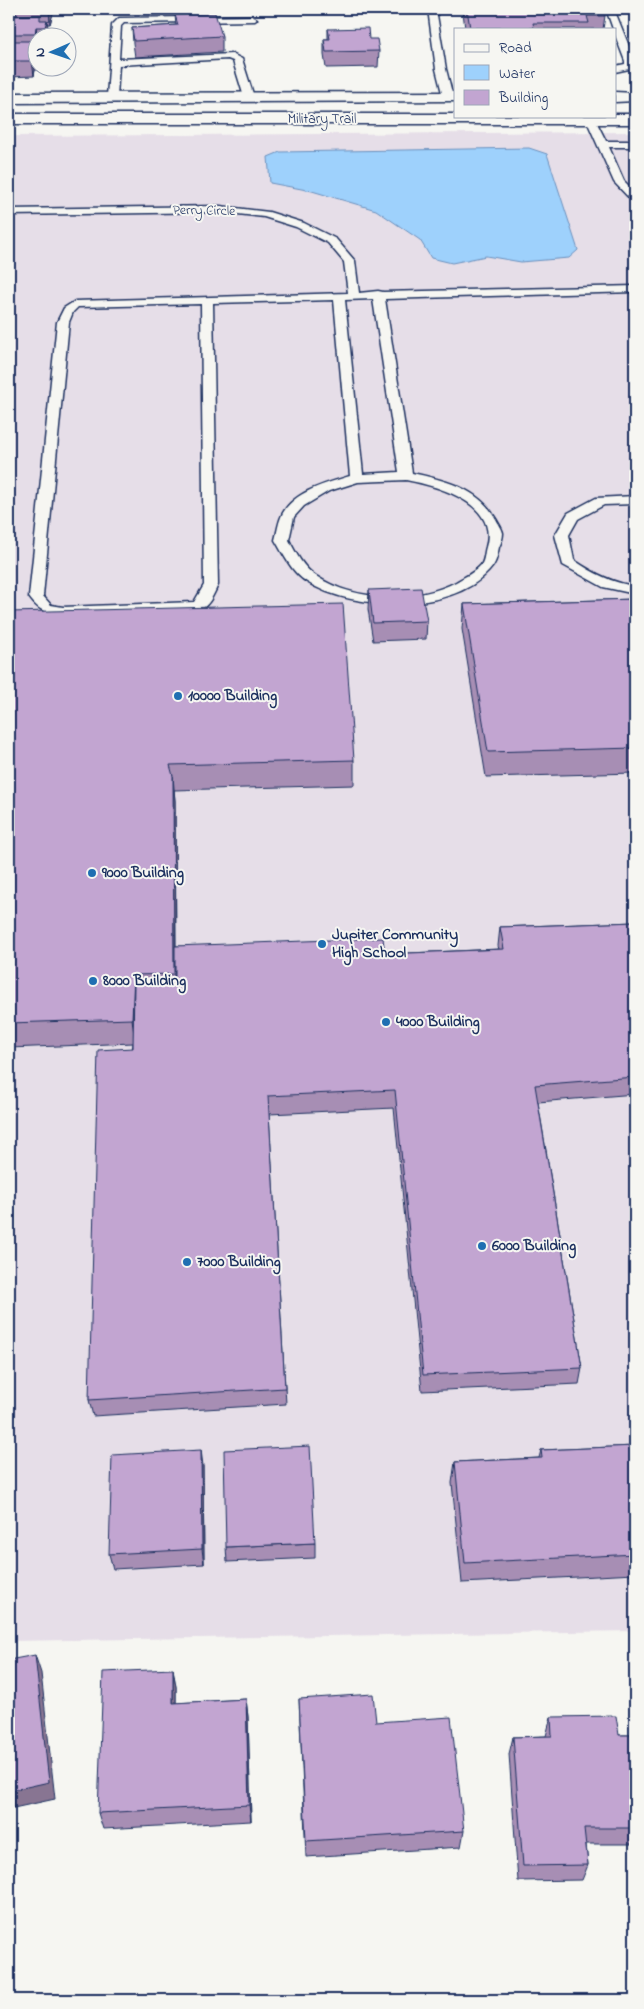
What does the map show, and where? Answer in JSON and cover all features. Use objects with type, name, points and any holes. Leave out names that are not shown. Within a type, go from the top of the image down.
[{"type":"main road","name":"Military Trail","points":[[9,98],[451,97]]},
{"type":"main road","points":[[616,97],[635,97]]},
{"type":"main road","name":"Military Trail","points":[[9,119],[635,119]]},
{"type":"lane","points":[[432,9],[451,97]]},
{"type":"lane","points":[[610,9],[630,61],[630,65],[616,69]]},
{"type":"lane","points":[[112,97],[116,62],[117,25],[122,20],[252,19]]},
{"type":"lane","points":[[116,62],[229,56],[237,59],[249,97]]},
{"type":"lane","points":[[591,119],[618,182],[635,198]]},
{"type":"lane","points":[[602,144],[635,144]]},
{"type":"lane","name":"Perry Circle","points":[[9,212],[220,209],[265,214],[300,225],[332,241],[349,261],[354,295]]},
{"type":"lane","points":[[207,299],[211,585],[203,601],[198,606],[62,611],[46,608],[36,597],[63,322],[68,310],[75,304],[207,299],[339,296],[378,294],[635,289]]},
{"type":"lane","points":[[378,294],[406,476]]},
{"type":"lane","points":[[339,296],[357,478]]},
{"type":"lane","points":[[406,476],[428,480],[459,491],[477,502],[489,516],[496,533],[488,564],[463,585],[422,598],[384,600],[346,594],[312,580],[298,569],[282,540],[288,516],[299,503],[324,488],[357,478],[406,476]]},
{"type":"lane","points":[[635,500],[601,502],[573,516],[562,534],[568,562],[589,577],[635,590]]},
{"type":"shaded area","name":"Jupiter Community High School","points":[[635,132],[635,1631],[9,1641],[9,136]]},
{"type":"water","points":[[529,148],[547,154],[578,250],[569,258],[521,262],[486,256],[452,263],[431,258],[420,240],[376,210],[312,191],[270,183],[268,157],[280,152]]},
{"type":"building","points":[[467,9],[603,9],[605,16],[587,16],[589,23],[533,23],[534,28],[470,28]]},
{"type":"building","points":[[215,13],[222,36],[134,41],[132,28],[178,25],[175,15]]},
{"type":"building","points":[[40,15],[40,20],[47,20],[45,27],[28,28],[28,34],[9,34],[9,16]]},
{"type":"building","points":[[368,28],[369,39],[377,39],[379,51],[326,52],[324,39],[330,39],[328,29]]},
{"type":"building","points":[[9,41],[28,41],[28,61],[9,61]]},
{"type":"building","points":[[421,588],[427,621],[373,623],[369,590]]},
{"type":"building","points":[[635,599],[635,748],[488,752],[464,604]]},
{"type":"building","points":[[343,604],[354,760],[170,765],[173,776],[174,974],[134,975],[132,1019],[9,1023],[9,781],[14,730],[9,731],[9,612]]},
{"type":"building","points":[[635,922],[635,1077],[535,1085],[582,1368],[423,1375],[395,1090],[268,1096],[285,1388],[89,1400],[98,1050],[133,1048],[134,982],[175,980],[175,946],[383,938],[385,954],[504,949],[500,927]]},
{"type":"building","points":[[310,1446],[315,1543],[226,1547],[224,1450]]},
{"type":"building","points":[[635,1446],[635,1554],[465,1563],[455,1462],[542,1458],[541,1450]]},
{"type":"building","points":[[201,1450],[202,1549],[109,1554],[112,1455]]},
{"type":"building","points":[[35,1655],[49,1782],[9,1791],[9,1660]]},
{"type":"building","points":[[173,1669],[173,1703],[246,1699],[249,1805],[98,1813],[103,1672]]},
{"type":"building","points":[[373,1694],[376,1722],[451,1717],[464,1831],[306,1841],[299,1699]]},
{"type":"building","points":[[616,1716],[619,1735],[635,1735],[635,1828],[584,1828],[588,1865],[523,1866],[513,1737],[552,1736],[551,1717]]},
{"type":"place","name":"10000 Building","points":[[178,696]]},
{"type":"place","name":"9000 Building","points":[[92,873]]},
{"type":"place","name":"Jupiter Community High School","points":[[322,944]]},
{"type":"place","name":"8000 Building","points":[[93,981]]},
{"type":"place","name":"4000 Building","points":[[386,1022]]},
{"type":"place","name":"6000 Building","points":[[482,1246]]},
{"type":"place","name":"7000 Building","points":[[187,1262]]}]
